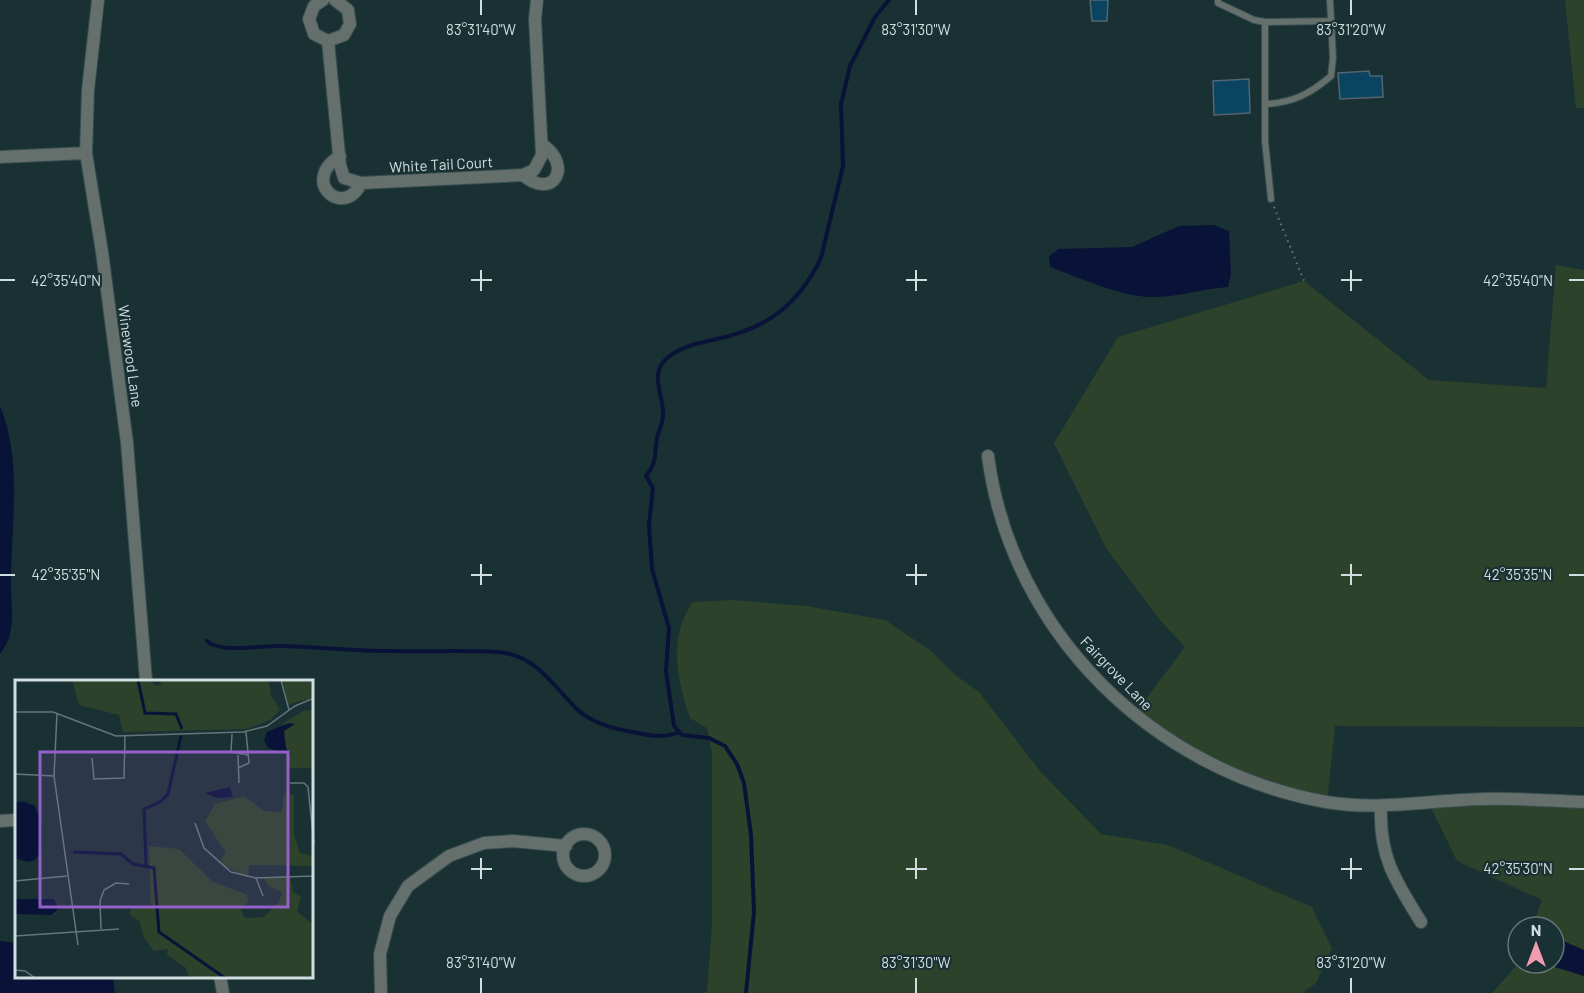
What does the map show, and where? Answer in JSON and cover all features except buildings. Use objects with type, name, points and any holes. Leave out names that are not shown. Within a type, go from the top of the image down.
[{"type":"street","name":"Winewood Lane","points":[[98,0],[88,90],[86,153],[102,252],[127,443],[146,680]]},
{"type":"street","points":[[323,0],[314,6],[309,19],[314,34],[328,41],[344,35],[350,24],[348,10],[335,0]]},
{"type":"street","points":[[530,0],[535,19]]},
{"type":"street","points":[[523,175],[534,170],[539,162],[543,145],[535,19],[537,0]]},
{"type":"street","points":[[328,41],[344,178],[361,183],[356,193],[347,199],[337,198],[328,193],[322,184],[327,164],[340,156]]},
{"type":"street","name":"White Tail Court","points":[[361,183],[523,175],[537,185],[546,185],[555,180],[559,170],[558,161],[552,151],[543,145]]},
{"type":"street","points":[[0,157],[86,153]]},
{"type":"street","name":"Fairgrove Lane","points":[[988,456],[993,494],[1000,519],[1027,582],[1047,616],[1080,661],[1134,715],[1178,747],[1219,770],[1268,789],[1327,802],[1381,808],[1482,799],[1584,802]]},
{"type":"street","points":[[1381,808],[1383,849],[1393,879],[1421,922]]},
{"type":"street","points":[[0,821],[15,820]]},
{"type":"street","points":[[381,993],[380,954],[390,916],[408,886],[449,856],[484,843],[513,841],[566,846]]},
{"type":"street","points":[[220,978],[223,993]]},
{"type":"lane","points":[[1218,0],[1218,3],[1238,13],[1265,22],[1329,21]]},
{"type":"lane","points":[[1264,104],[1285,103],[1314,90],[1331,76],[1333,58],[1329,21],[1330,0]]},
{"type":"lane","points":[[1265,22],[1264,104],[1270,199]]},
{"type":"path","points":[[1270,199],[1304,281]]},
{"type":"green space","points":[[1565,0],[1584,0],[1584,108],[1576,108]]},
{"type":"green space","points":[[1556,265],[1584,270],[1584,727],[1335,726],[1327,802],[1268,789],[1134,715],[1185,647],[1160,620],[1106,548],[1054,443],[1118,337],[1304,281],[1429,380],[1546,388]]},
{"type":"green space","points":[[732,600],[806,606],[885,620],[931,651],[954,674],[979,692],[1040,771],[1101,834],[1168,845],[1312,907],[1332,949],[1316,983],[1302,993],[705,993],[712,926],[712,753],[707,728],[690,718],[685,704],[677,659],[678,643],[685,615],[693,602]]},
{"type":"green space","points":[[1584,802],[1584,993],[1492,993],[1508,975],[1566,975],[1566,915],[1536,915],[1542,900],[1457,861],[1429,804]]},
{"type":"water","points":[[1214,225],[1229,231],[1231,274],[1228,287],[1169,296],[1136,296],[1111,290],[1050,267],[1049,256],[1059,249],[1132,247],[1179,226]]},
{"type":"water","points":[[0,406],[11,449],[14,493],[12,621],[9,639],[0,654]]},
{"type":"water","points":[[0,941],[15,943],[15,978],[113,978],[115,993],[0,993]]},
{"type":"water","points":[[1566,942],[1584,950],[1584,976],[1566,970]]},
{"type":"waterway","points":[[746,993],[754,912],[751,835],[744,783],[737,764],[725,746],[709,738],[682,735],[674,726],[666,671],[669,628],[652,569],[649,525],[653,488],[646,476],[654,461],[663,418],[658,372],[666,359],[677,351],[735,334],[766,321],[780,312],[812,275],[821,258],[843,166],[841,104],[850,66],[875,17],[889,0]]},
{"type":"waterway","points":[[207,641],[213,645],[231,648],[282,646],[378,651],[484,651],[511,654],[534,665],[579,711],[599,723],[654,736],[679,732]]}]
